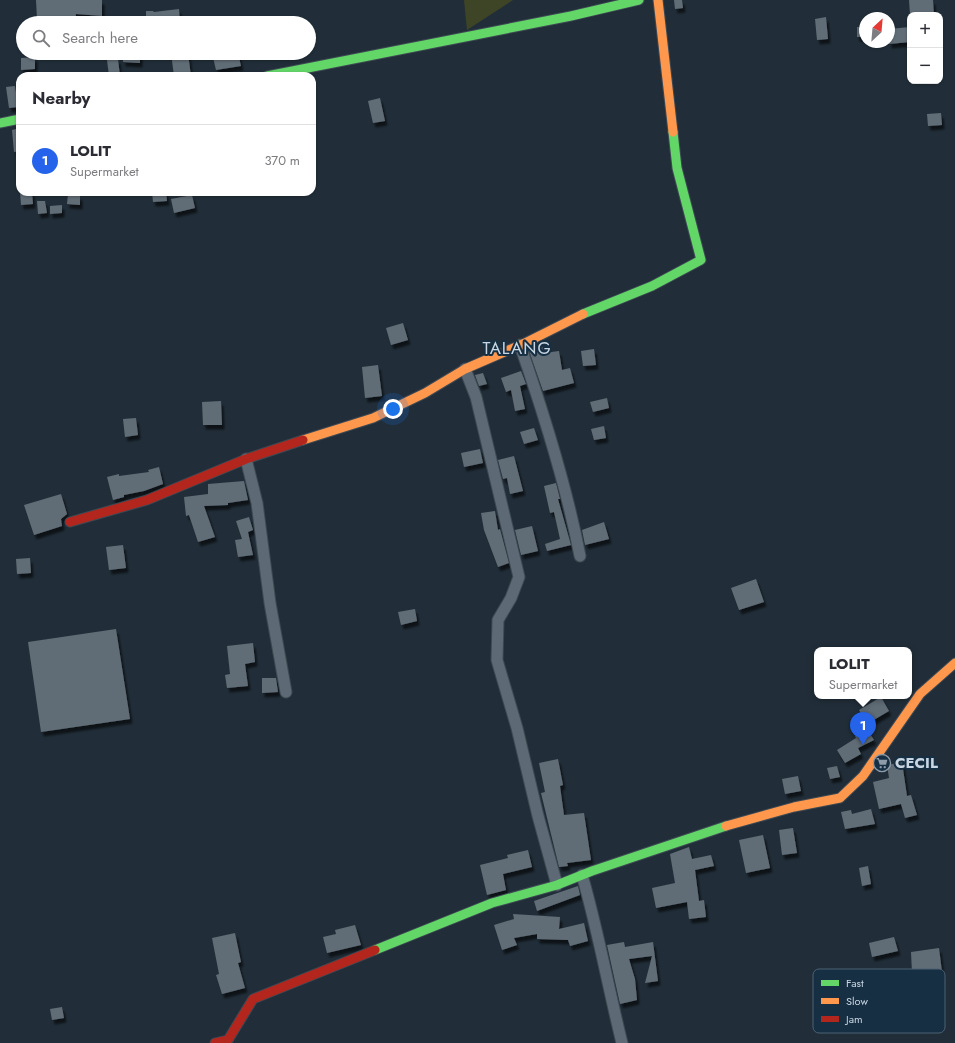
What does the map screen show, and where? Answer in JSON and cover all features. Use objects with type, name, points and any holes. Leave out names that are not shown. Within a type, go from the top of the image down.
[{"type":"street","points":[[287,72],[571,16],[639,0]]},
{"type":"street","points":[[70,522],[147,500],[246,459],[373,418],[425,393],[465,369],[520,345],[592,308],[652,286],[701,260],[677,168],[658,0]]},
{"type":"street","points":[[0,123],[16,120]]},
{"type":"street","points":[[520,345],[538,395],[574,524],[580,556]]},
{"type":"street","points":[[465,369],[476,397],[519,577],[511,598],[498,620],[497,660],[518,728],[538,816],[557,885]]},
{"type":"street","points":[[246,459],[257,503],[270,603],[286,692]]},
{"type":"street","points":[[215,1043],[228,1040],[253,1000],[492,903],[557,885],[711,830],[794,807],[840,798],[862,776],[920,694],[955,663]]},
{"type":"street","points":[[582,875],[596,924],[622,1043]]},
{"type":"green space","points":[[464,0],[513,0],[467,30]]},
{"type":"building","points":[[36,0],[102,0],[102,16],[76,14],[76,16],[37,16]]},
{"type":"building","points":[[674,0],[682,0],[683,8],[675,9]]},
{"type":"building","points":[[909,0],[933,0],[934,12],[910,12]]},
{"type":"building","points":[[179,9],[180,16],[146,16],[146,11],[154,12]]},
{"type":"building","points":[[826,17],[828,39],[817,40],[815,19]]},
{"type":"building","points":[[857,27],[859,27],[859,37],[857,37]]},
{"type":"building","points":[[907,27],[907,42],[895,43],[895,28]]},
{"type":"building","points":[[21,60],[35,60],[35,69],[21,70]]},
{"type":"building","points":[[107,60],[118,60],[120,72],[108,72]]},
{"type":"building","points":[[123,60],[140,60],[140,63],[123,62]]},
{"type":"building","points":[[172,60],[189,60],[190,72],[173,72]]},
{"type":"building","points":[[214,60],[240,60],[241,66],[216,70]]},
{"type":"building","points":[[15,86],[16,107],[9,108],[6,87]]},
{"type":"building","points":[[380,98],[385,121],[373,123],[368,101]]},
{"type":"building","points":[[941,113],[942,125],[928,126],[927,114]]},
{"type":"building","points":[[16,129],[16,152],[14,152],[12,130]]},
{"type":"building","points":[[20,196],[32,196],[33,204],[21,205]]},
{"type":"building","points":[[68,196],[80,196],[80,205],[67,204]]},
{"type":"building","points":[[152,196],[166,196],[167,201],[153,202]]},
{"type":"building","points":[[192,196],[195,208],[174,213],[171,199]]},
{"type":"building","points":[[37,201],[45,201],[47,213],[38,214]]},
{"type":"building","points":[[62,205],[62,213],[50,214],[50,206]]},
{"type":"building","points":[[403,323],[408,340],[391,345],[386,328]]},
{"type":"building","points":[[543,347],[544,353],[559,351],[562,370],[570,368],[574,383],[543,391],[529,351]]},
{"type":"building","points":[[594,349],[596,365],[583,366],[581,351]]},
{"type":"building","points":[[378,365],[382,396],[365,398],[362,367]]},
{"type":"building","points":[[521,371],[526,384],[520,386],[525,409],[515,411],[511,390],[506,392],[501,378]]},
{"type":"building","points":[[483,373],[487,384],[479,386],[475,375]]},
{"type":"building","points":[[607,398],[609,408],[593,412],[590,402]]},
{"type":"building","points":[[221,401],[222,425],[203,425],[202,402]]},
{"type":"building","points":[[136,418],[138,435],[125,437],[123,419]]},
{"type":"building","points":[[604,426],[606,438],[594,440],[591,429]]},
{"type":"building","points":[[534,428],[538,440],[524,444],[520,432]]},
{"type":"building","points":[[480,449],[483,463],[464,467],[461,453]]},
{"type":"building","points":[[514,456],[523,491],[510,494],[507,478],[503,479],[498,460]]},
{"type":"building","points":[[159,467],[163,484],[144,491],[124,495],[124,497],[113,500],[107,477],[119,474],[119,476],[149,472],[148,470]]},
{"type":"building","points":[[244,481],[248,500],[228,503],[228,505],[204,506],[215,537],[198,542],[189,515],[186,516],[184,497],[208,494],[208,484]]},
{"type":"building","points":[[556,483],[560,499],[558,499],[571,545],[547,551],[545,544],[560,539],[554,512],[550,513],[544,486]]},
{"type":"building","points":[[61,494],[67,514],[61,519],[62,526],[34,535],[24,505]]},
{"type":"building","points":[[495,511],[498,530],[500,529],[509,563],[498,567],[484,530],[481,513]]},
{"type":"building","points":[[249,517],[253,530],[248,532],[253,555],[238,557],[235,540],[242,539],[236,521]]},
{"type":"building","points":[[604,522],[609,539],[585,545],[582,530]]},
{"type":"building","points":[[532,526],[538,551],[521,555],[515,530]]},
{"type":"building","points":[[123,545],[126,568],[109,570],[106,547]]},
{"type":"building","points":[[30,558],[31,573],[17,574],[16,559]]},
{"type":"building","points":[[756,579],[764,602],[739,610],[731,588]]},
{"type":"building","points":[[415,609],[417,621],[401,625],[398,612]]},
{"type":"building","points":[[116,629],[130,719],[41,732],[28,642]]},
{"type":"building","points":[[253,643],[255,662],[245,664],[248,686],[227,688],[225,675],[230,674],[227,646]]},
{"type":"building","points":[[262,678],[276,678],[278,692],[262,693]]},
{"type":"building","points":[[878,699],[882,699],[889,711],[867,724],[859,710]]},
{"type":"building","points":[[867,729],[874,740],[858,748],[861,754],[845,763],[837,750]]},
{"type":"building","points":[[558,759],[563,785],[560,786],[564,815],[584,813],[591,860],[567,863],[568,866],[559,867],[541,793],[545,792],[539,763]]},
{"type":"building","points":[[902,762],[907,796],[911,795],[917,815],[905,818],[901,804],[879,809],[873,782],[889,778],[887,765]]},
{"type":"building","points":[[837,766],[840,777],[830,779],[827,768]]},
{"type":"building","points":[[798,776],[801,791],[785,794],[782,779]]},
{"type":"building","points":[[871,809],[875,824],[845,829],[841,812],[851,810],[852,814]]},
{"type":"building","points":[[793,828],[797,853],[782,855],[779,830]]},
{"type":"building","points":[[763,835],[770,868],[746,873],[739,840]]},
{"type":"building","points":[[689,847],[692,859],[711,855],[714,866],[695,870],[699,901],[704,900],[706,917],[689,919],[687,902],[656,908],[652,888],[675,883],[670,854]]},
{"type":"building","points":[[528,850],[532,867],[503,874],[506,890],[487,895],[480,865],[508,858],[507,855]]},
{"type":"building","points":[[868,866],[871,884],[862,886],[859,868]]},
{"type":"building","points":[[578,886],[580,895],[537,911],[534,901]]},
{"type":"building","points":[[513,914],[560,917],[559,929],[584,923],[588,941],[570,946],[568,940],[537,939],[537,934],[514,938],[517,945],[502,950],[494,925],[514,919]]},
{"type":"building","points":[[355,925],[361,945],[327,953],[323,937],[336,934],[335,930]]},
{"type":"building","points":[[235,933],[241,962],[238,963],[245,988],[222,994],[216,975],[219,974],[212,938]]},
{"type":"building","points":[[894,937],[898,951],[872,957],[869,943]]},
{"type":"building","points":[[624,942],[625,947],[653,942],[658,981],[645,983],[652,956],[629,959],[635,979],[637,1000],[620,1004],[607,945]]},
{"type":"building","points":[[939,948],[942,969],[912,969],[911,952]]},
{"type":"building","points":[[62,1007],[64,1018],[52,1020],[50,1009]]},
{"type":"traffic: fast","points":[[287,72],[571,16],[639,0]]},
{"type":"traffic: fast","points":[[0,123],[16,120]]},
{"type":"traffic: fast","points":[[583,314],[652,286],[701,260],[677,168],[673,132]]},
{"type":"traffic: fast","points":[[375,950],[492,903],[557,885],[592,871],[726,826]]},
{"type":"traffic: slow","points":[[658,0],[673,132]]},
{"type":"traffic: slow","points":[[303,440],[373,418],[425,393],[465,369],[525,343],[583,314]]},
{"type":"traffic: slow","points":[[726,826],[794,807],[840,798],[863,776],[920,694],[955,663]]},
{"type":"traffic: jam","points":[[70,522],[147,500],[246,459],[303,440]]},
{"type":"traffic: jam","points":[[215,1043],[228,1040],[253,999],[375,950]]},
{"type":"place","name":"LOLIT","points":[[863,745]]},
{"type":"place","name":"CECIL","points":[[882,763]]},
{"type":"district","name":"TALANG","points":[[517,348]]}]
